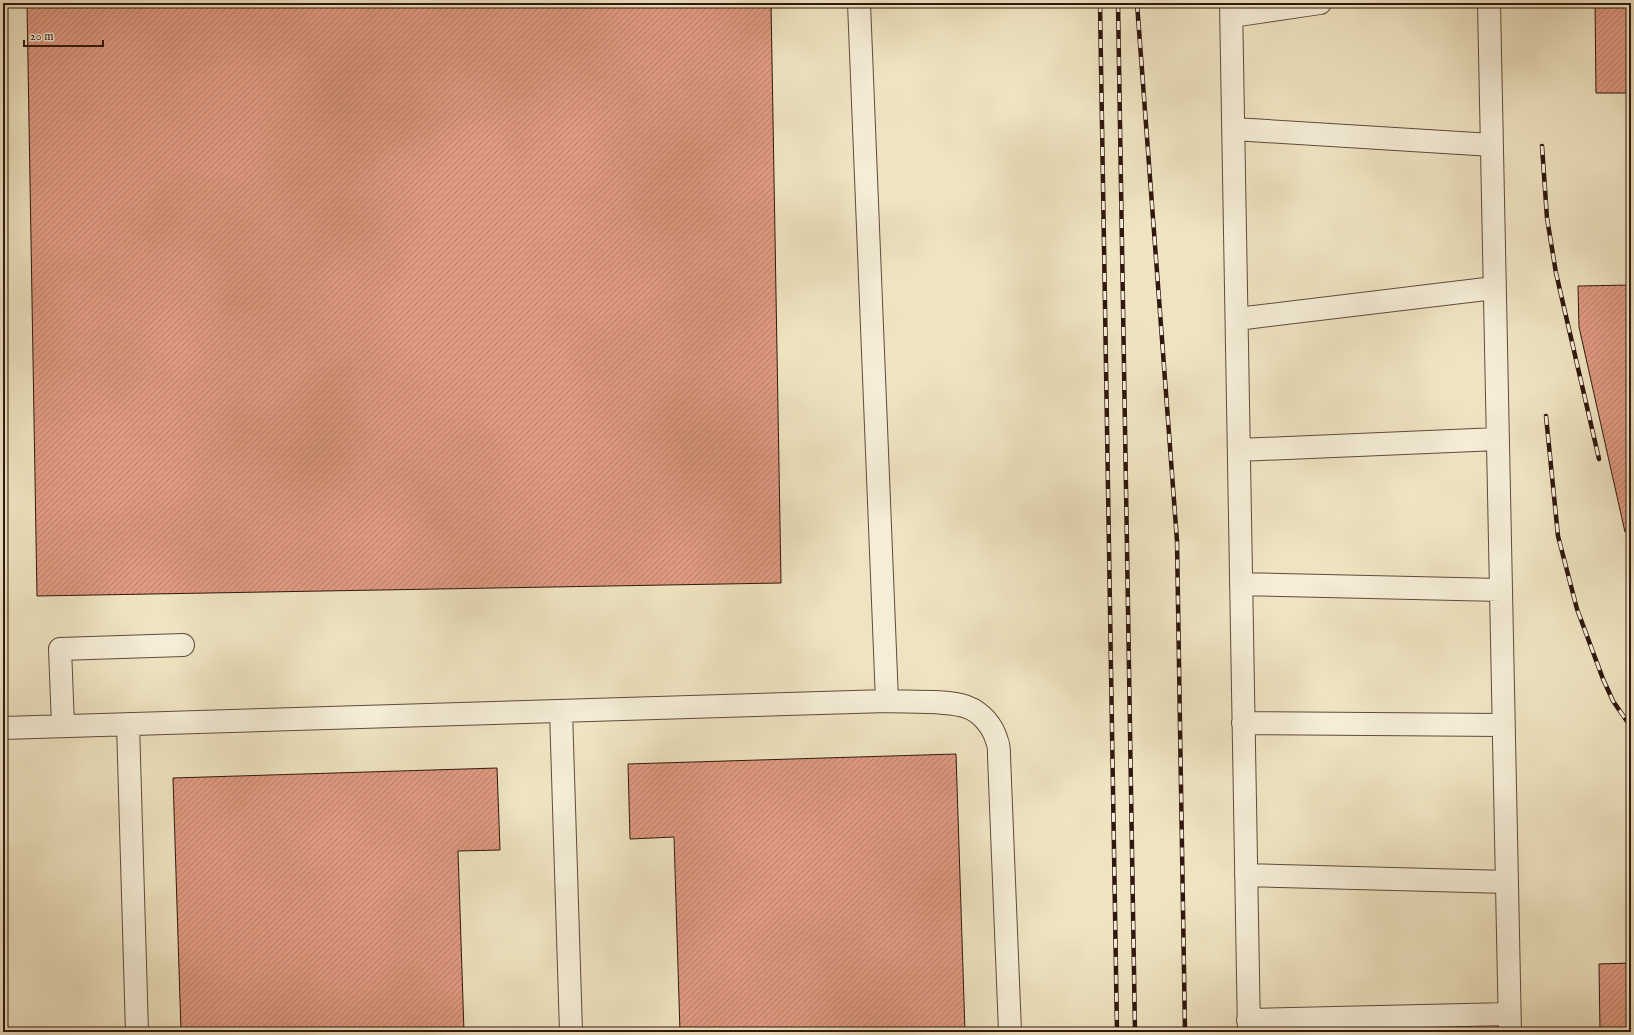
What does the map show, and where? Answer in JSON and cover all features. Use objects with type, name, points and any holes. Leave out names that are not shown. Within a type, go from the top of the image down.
[{"type":"lane","points":[[859,3],[887,701]]},
{"type":"lane","points":[[1320,3],[1232,10],[1248,1026],[1510,1023],[1489,3]]},
{"type":"lane","points":[[1234,129],[1492,145]]},
{"type":"lane","points":[[1237,320],[1494,288]]},
{"type":"lane","points":[[1239,450],[1498,439]]},
{"type":"lane","points":[[1241,584],[1501,590]]},
{"type":"lane","points":[[63,726],[60,649],[183,645]]},
{"type":"lane","points":[[3,728],[887,701],[952,703],[967,707],[980,715],[991,727],[998,741],[1000,756],[1010,1032]]},
{"type":"lane","points":[[561,711],[571,1032]]},
{"type":"lane","points":[[1243,723],[1504,725]]},
{"type":"lane","points":[[128,724],[138,1032]]},
{"type":"lane","points":[[1246,875],[1507,882]]},
{"type":"building","points":[[27,3],[771,3],[781,583],[37,596]]},
{"type":"building","points":[[1595,3],[1631,3],[1631,93],[1596,93]]},
{"type":"building","points":[[1631,285],[1631,532],[1625,532],[1579,327],[1578,286]]},
{"type":"building","points":[[956,754],[965,1032],[680,1032],[674,837],[630,839],[628,764]]},
{"type":"building","points":[[497,768],[500,850],[458,851],[464,1032],[181,1032],[173,778]]},
{"type":"building","points":[[1631,963],[1631,1032],[1600,1032],[1599,964]]},
{"type":"railway","points":[[1100,3],[1117,1032]]},
{"type":"railway","points":[[1118,3],[1135,1032]]},
{"type":"railway","points":[[1137,3],[1177,541],[1185,1032]]},
{"type":"railway","points":[[1542,146],[1547,218],[1556,273],[1599,459]]},
{"type":"railway","points":[[1546,416],[1558,536],[1577,609],[1603,679],[1613,701],[1631,727]]}]
